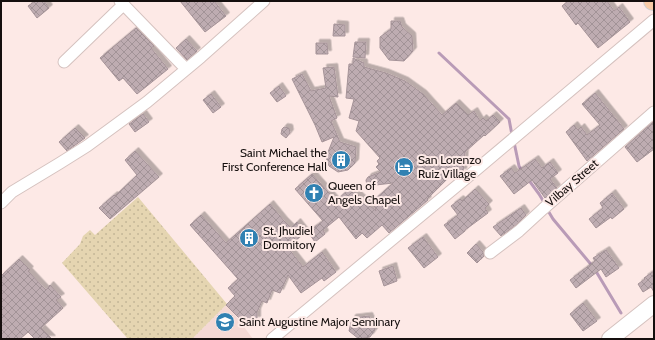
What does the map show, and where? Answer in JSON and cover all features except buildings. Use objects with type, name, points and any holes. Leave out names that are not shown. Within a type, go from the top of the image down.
[{"type":"main road","points":[[610,339],[654,304]]},
{"type":"street","points":[[1,203],[12,192],[87,146],[148,102],[264,1]]},
{"type":"street","points":[[64,62],[122,3],[186,69]]},
{"type":"street","points":[[272,339],[654,20]]},
{"type":"street","name":"Vilbay Street","points":[[490,253],[519,232],[547,205],[654,112]]},
{"type":"shaded area","points":[[138,197],[227,304],[192,339],[126,339],[127,338],[62,263],[80,244],[83,236],[90,230],[95,235]]},
{"type":"shaded area","name":"Saint Augustine Major Seminary","points":[[227,304],[253,339],[192,339]]},
{"type":"waterway","points":[[439,53],[509,119],[512,135]]},
{"type":"waterway","points":[[514,142],[519,166],[522,171]]},
{"type":"waterway","points":[[528,179],[545,204]]},
{"type":"waterway","points":[[547,209],[553,219],[594,268],[621,313]]},
{"type":"place","name":"Saint Michael the First Conference Hall","points":[[341,160]]},
{"type":"place","name":"San Lorenzo Ruiz Village","points":[[404,167]]},
{"type":"place","name":"Queen of Angels Chapel","points":[[314,193]]},
{"type":"place","name":"St. Jhudiel Dormitory","points":[[249,238]]},
{"type":"place","name":"Saint Augustine Major Seminary","points":[[225,322]]}]
